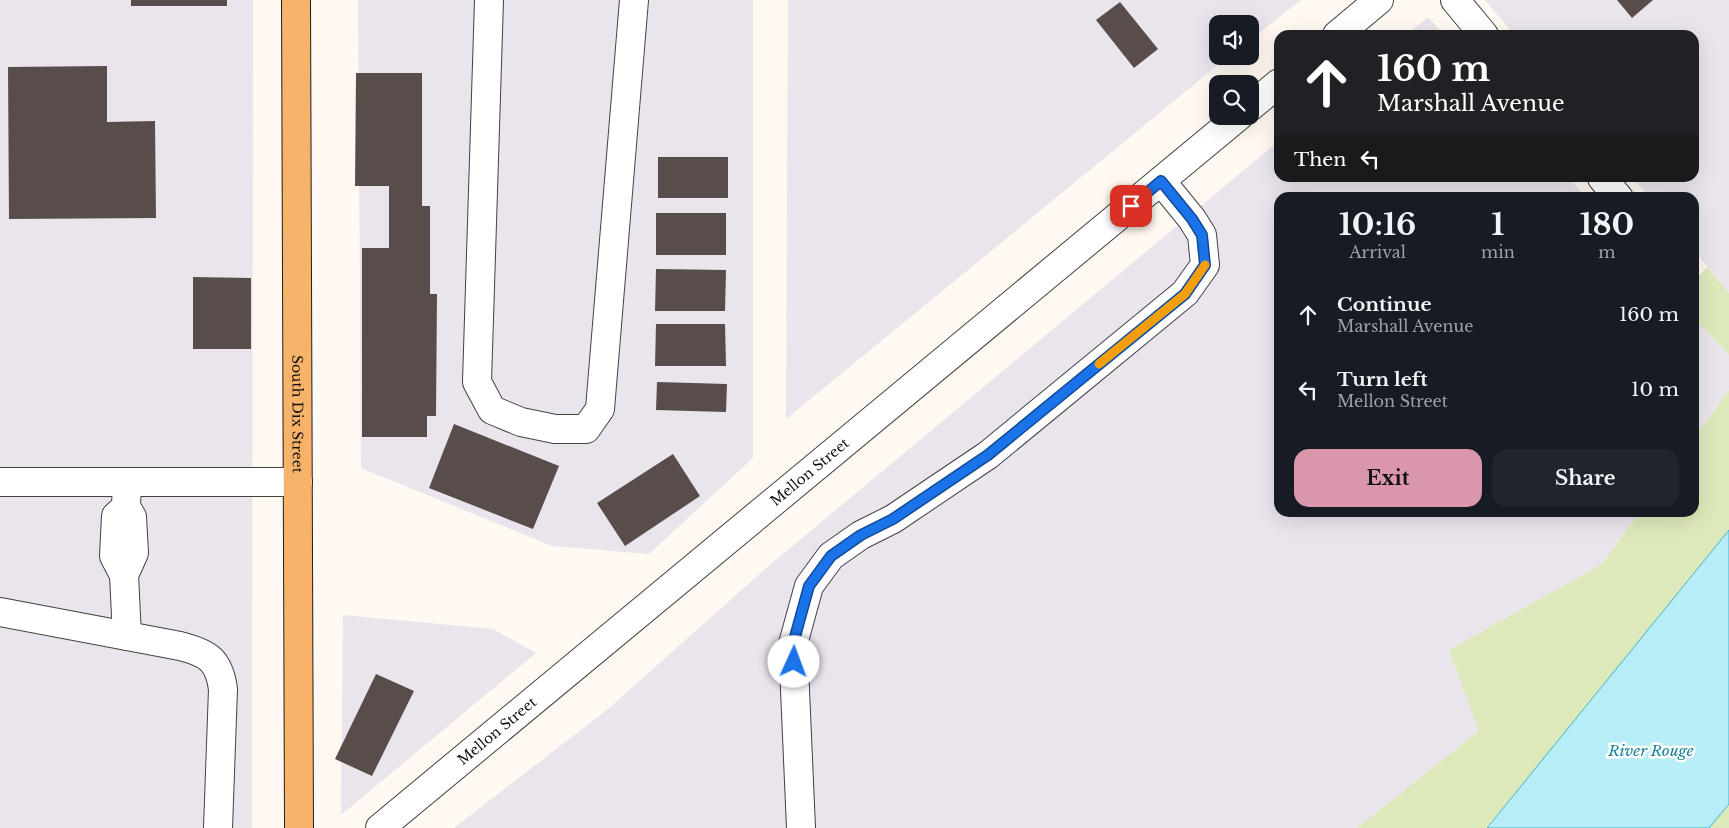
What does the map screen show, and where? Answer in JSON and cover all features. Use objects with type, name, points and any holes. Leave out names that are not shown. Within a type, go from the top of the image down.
[{"type":"main road","name":"South Dix Street","points":[[296,0],[298,828]]},
{"type":"street","points":[[489,0],[477,382],[492,410],[522,422],[555,429],[586,429],[600,409],[634,0]]},
{"type":"street","points":[[1343,30],[1379,0]]},
{"type":"street","points":[[1455,0],[1480,30]]},
{"type":"street","points":[[1259,100],[1274,87]]},
{"type":"street","name":"Mellon Street","points":[[380,828],[1228,125]]},
{"type":"street","points":[[801,828],[793,644],[809,586],[831,556],[861,535],[893,519],[988,455],[1185,294],[1205,265],[1202,235],[1192,219],[1161,181]]},
{"type":"street","points":[[1605,182],[1614,192]]},
{"type":"street","points":[[0,482],[126,494],[298,482]]},
{"type":"street","points":[[126,494],[132,517],[134,553],[124,575],[126,636]]},
{"type":"street","points":[[0,612],[192,649],[204,654],[215,663],[221,674],[223,689],[218,828]]},
{"type":"shaded area","points":[[0,0],[253,0],[252,828],[0,828]]},
{"type":"shaded area","points":[[358,0],[753,0],[753,458],[649,554],[552,546],[361,468]]},
{"type":"shaded area","points":[[788,0],[1301,0],[1259,33],[1259,15],[1209,15],[1209,65],[1218,65],[786,419]]},
{"type":"shaded area","points":[[1485,0],[1729,0],[1729,293],[1699,257],[1699,192],[1645,192],[1636,182],[1699,182],[1699,30],[1510,30]]},
{"type":"shaded area","points":[[1428,17],[1440,30],[1412,30]]},
{"type":"shaded area","points":[[1274,145],[1274,182],[1573,182],[1582,192],[1274,192],[1274,517],[1636,517],[1602,564],[1449,650],[1480,731],[1357,828],[454,828],[608,709],[765,569]]},
{"type":"shaded area","points":[[1699,324],[1729,355],[1729,390],[1699,431]]},
{"type":"shaded area","points":[[343,615],[493,629],[536,653],[341,815]]},
{"type":"green space","points":[[1707,267],[1729,293],[1729,355],[1699,324],[1699,276]]},
{"type":"green space","points":[[1729,390],[1729,530],[1486,828],[1357,828],[1479,731],[1449,650],[1602,564],[1636,517],[1699,517],[1699,431]]},
{"type":"green space","points":[[1729,804],[1729,828],[1709,828]]},
{"type":"water","name":"River Rouge","points":[[1729,530],[1729,804],[1709,828],[1487,828]]},
{"type":"building","points":[[131,0],[227,0],[227,6],[131,6]]},
{"type":"building","points":[[1617,0],[1653,0],[1632,18]]},
{"type":"building","points":[[1120,2],[1158,49],[1134,68],[1096,20]]},
{"type":"building","points":[[107,66],[107,122],[155,121],[156,218],[9,219],[8,67]]},
{"type":"building","points":[[356,73],[422,73],[422,206],[430,206],[430,294],[437,294],[436,416],[427,416],[427,437],[362,437],[362,248],[389,248],[389,186],[355,186]]},
{"type":"building","points":[[658,157],[728,157],[728,198],[658,198]]},
{"type":"building","points":[[656,213],[726,213],[726,255],[656,255]]},
{"type":"building","points":[[656,269],[726,270],[725,311],[655,311]]},
{"type":"building","points":[[193,277],[251,278],[251,349],[193,349]]},
{"type":"building","points":[[656,324],[725,324],[726,366],[655,366]]},
{"type":"building","points":[[657,382],[727,384],[726,412],[656,410]]},
{"type":"building","points":[[454,424],[559,466],[533,529],[429,488]]},
{"type":"building","points":[[673,454],[700,496],[625,546],[597,503]]},
{"type":"building","points":[[376,674],[414,691],[372,776],[335,759]]},
{"type":"slow traffic","points":[[1099,364],[1185,294],[1205,265]]},
{"type":"route","points":[[794,662],[793,644],[809,586],[831,556],[861,535],[893,519],[988,455],[1185,294],[1205,265],[1202,235],[1192,219],[1161,181],[1131,206]]}]
